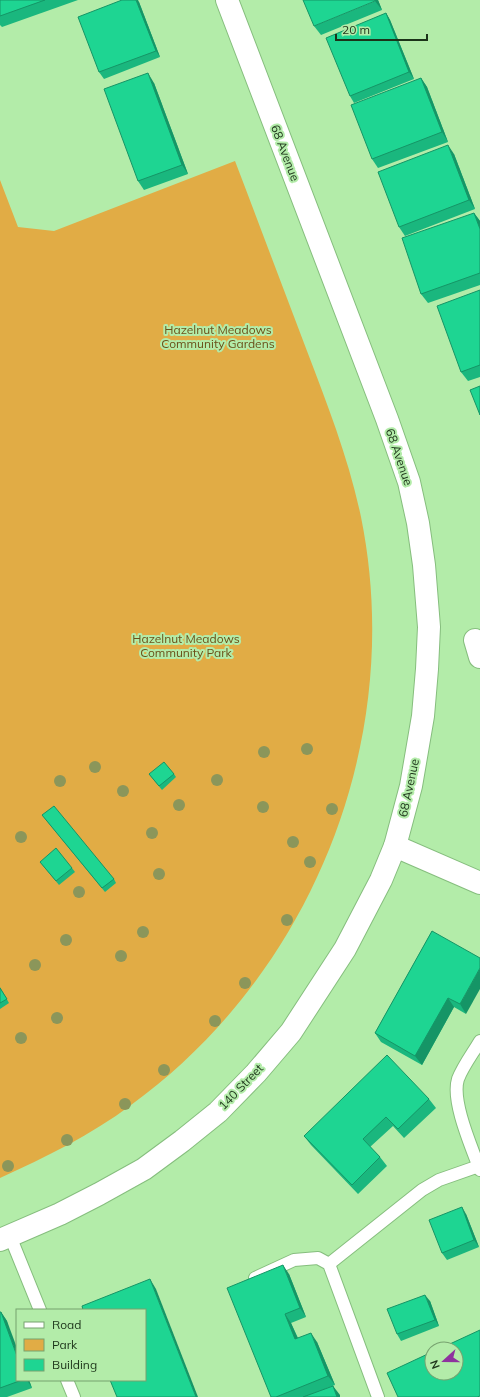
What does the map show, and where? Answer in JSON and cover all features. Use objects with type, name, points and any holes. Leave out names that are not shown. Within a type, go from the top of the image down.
[{"type":"street","name":"68 Avenue","points":[[227,0],[387,419],[409,482],[418,523],[424,565],[429,627],[427,669],[423,716],[410,786],[395,846]]},
{"type":"street","points":[[395,846],[480,883]]},
{"type":"street","name":"140 Street","points":[[5,1238],[60,1214],[144,1169],[218,1112],[256,1073],[291,1032],[345,948],[369,904],[395,846]]},
{"type":"lane","points":[[329,1264],[422,1190],[439,1180],[479,1168],[460,1113],[457,1081],[480,1041]]},
{"type":"lane","points":[[5,1238],[40,1309]]},
{"type":"lane","points":[[247,1282],[294,1260],[318,1258],[329,1264],[378,1397]]},
{"type":"lane","points":[[67,1381],[74,1397]]},
{"type":"green space","name":"Hazelnut Meadows Community Park","points":[[235,161],[330,413],[344,454],[361,517],[372,600],[370,684],[356,765],[331,844],[296,919],[250,989],[195,1051],[131,1105],[116,1116],[68,1145],[0,1178],[0,180],[18,227],[54,231]]},
{"type":"building","points":[[0,0],[45,0],[0,16]]},
{"type":"building","points":[[122,0],[136,0],[156,51],[99,72],[78,17]]},
{"type":"building","points":[[303,0],[375,0],[375,1],[314,26]]},
{"type":"building","points":[[386,13],[409,72],[350,96],[326,38]]},
{"type":"building","points":[[148,73],[182,165],[138,181],[104,89]]},
{"type":"building","points":[[421,78],[442,132],[372,159],[351,105]]},
{"type":"building","points":[[448,145],[469,200],[399,227],[378,172]]},
{"type":"building","points":[[474,213],[480,229],[480,273],[421,294],[402,238]]},
{"type":"building","points":[[480,290],[480,365],[461,372],[437,306]]},
{"type":"building","points":[[480,386],[480,415],[470,390]]},
{"type":"building","points":[[164,762],[174,774],[159,786],[149,774]]},
{"type":"building","points":[[54,806],[114,879],[102,888],[42,815]]},
{"type":"building","points":[[56,848],[72,868],[56,881],[40,862]]},
{"type":"building","points":[[432,931],[480,958],[480,968],[460,1004],[448,998],[415,1056],[375,1033]]},
{"type":"building","points":[[0,988],[7,999],[0,1003]]},
{"type":"building","points":[[387,1055],[429,1099],[398,1129],[386,1117],[363,1139],[380,1157],[352,1185],[304,1136]]},
{"type":"building","points":[[462,1207],[474,1240],[442,1253],[429,1220]]},
{"type":"building","points":[[283,1265],[300,1308],[285,1314],[295,1339],[311,1333],[328,1376],[276,1397],[271,1397],[227,1288]]},
{"type":"building","points":[[150,1279],[196,1397],[117,1397],[110,1381],[146,1381],[146,1309],[83,1309],[82,1306]]},
{"type":"building","points":[[425,1295],[435,1320],[397,1334],[387,1309]]},
{"type":"building","points":[[1,1312],[16,1353],[16,1381],[19,1381],[0,1388]]},
{"type":"building","points":[[480,1330],[480,1396],[398,1397],[387,1373],[424,1356],[424,1381],[464,1381],[464,1341],[456,1341]]},
{"type":"building","points":[[333,1386],[337,1397],[303,1397]]},
{"type":"park label","name":"Hazelnut Meadows Community Gardens","points":[[218,337]]}]
